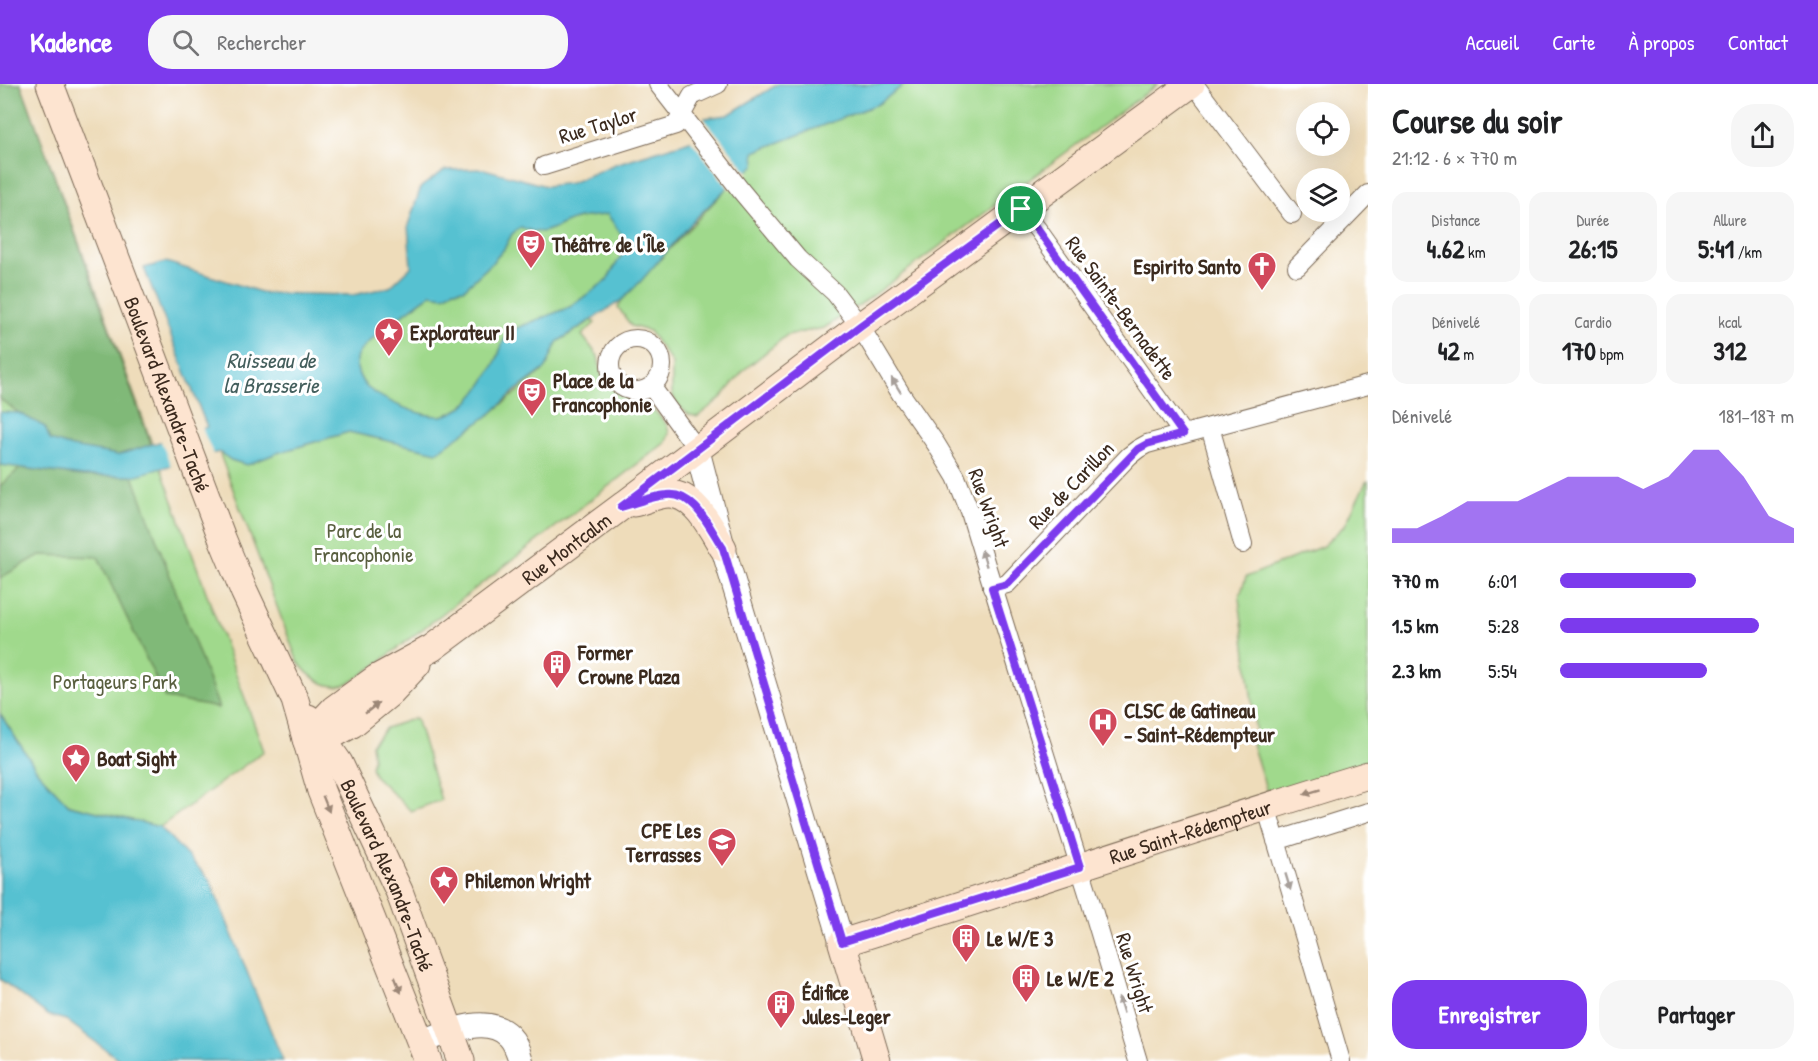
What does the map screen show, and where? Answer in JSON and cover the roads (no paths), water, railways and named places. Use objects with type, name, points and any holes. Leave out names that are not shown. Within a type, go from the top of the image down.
[{"type":"main road","name":"Boulevard Alexandre-Taché","points":[[50,84],[244,591],[313,739],[321,791],[424,1052]]},
{"type":"main road","name":"Rue Montcalm","points":[[313,739],[334,709],[377,678],[432,648],[860,326],[1193,84]]},
{"type":"main road","points":[[621,507],[676,494],[691,502],[723,548]]},
{"type":"main road","name":"Boulevard Alexandre-Taché","points":[[313,739],[339,763],[399,891],[461,1061]]},
{"type":"main road","name":"Rue Saint-Rédempteur","points":[[842,942],[1368,775]]},
{"type":"main road","points":[[842,942],[877,1061]]},
{"type":"street","name":"Rue Wright","points":[[658,84],[742,192],[798,259],[835,293],[860,326],[956,477],[970,512],[1138,1061]]},
{"type":"street","name":"Rue Taylor","points":[[544,166],[687,121],[692,96],[718,84]]},
{"type":"street","points":[[1193,84],[1292,214]]},
{"type":"street","points":[[1297,267],[1368,194]]},
{"type":"street","name":"Rue Sainte-Bernadette","points":[[1021,209],[1183,434]]},
{"type":"street","name":"Rue de Carillon","points":[[992,588],[1007,584],[1138,449],[1147,444],[1368,385]]},
{"type":"street","points":[[651,386],[697,449],[723,548],[842,942]]},
{"type":"street","points":[[1210,427],[1243,544]]},
{"type":"street","points":[[1266,806],[1341,1061]]},
{"type":"street","points":[[1276,841],[1368,812]]},
{"type":"street","points":[[424,1052],[450,1032],[476,1026],[492,1027],[510,1036],[517,1046],[521,1061]]},
{"type":"water","name":"Ruisseau de la Brasserie","points":[[778,84],[905,84],[878,104],[754,152],[755,165],[695,219],[622,300],[557,342],[546,368],[515,391],[493,412],[437,452],[349,432],[277,453],[247,465],[231,460],[219,452],[133,476],[83,476],[0,465],[0,412],[19,413],[45,427],[50,440],[72,447],[118,455],[207,427],[144,268],[166,262],[264,293],[353,295],[390,287],[411,267],[408,225],[421,187],[445,170],[484,169],[546,186],[571,183],[615,164],[690,141],[705,118],[728,115]],"holes":[[[607,214],[628,244],[607,280],[570,307],[512,330],[505,338],[495,363],[480,388],[465,405],[455,411],[441,416],[413,411],[376,394],[366,386],[361,378],[356,360],[361,350],[369,342],[431,294],[444,296],[454,290],[464,289],[491,264],[504,249],[512,234],[521,227],[543,232],[575,219]]]},
{"type":"water","points":[[0,714],[38,772],[69,805],[160,827],[210,880],[283,1061],[121,1061],[66,1020],[48,1015],[0,979]]},
{"type":"place","name":"Théâtre de l'Île","points":[[531,270]]},
{"type":"place","name":"Espirito Santo","points":[[1262,292]]},
{"type":"place","name":"Explorateur II","points":[[389,358]]},
{"type":"place","name":"Place de la Francophonie","points":[[532,418]]},
{"type":"place","name":"Former Crowne Plaza","points":[[557,690]]},
{"type":"place","name":"CLSC de Gatineau - Saint-Rédempteur","points":[[1103,748]]},
{"type":"place","name":"Boat Sight","points":[[76,784]]},
{"type":"place","name":"CPE Les Terrasses","points":[[722,868]]},
{"type":"place","name":"Philemon Wright","points":[[444,906]]},
{"type":"place","name":"Le W/E 3","points":[[966,964]]},
{"type":"place","name":"Le W/E 2","points":[[1026,1004]]},
{"type":"place","name":"Édifice Jules-Leger","points":[[781,1030]]},
{"type":"park label","name":"Parc de la Francophonie","points":[[364,542]]},
{"type":"park label","name":"Portageurs Park","points":[[115,681]]}]
